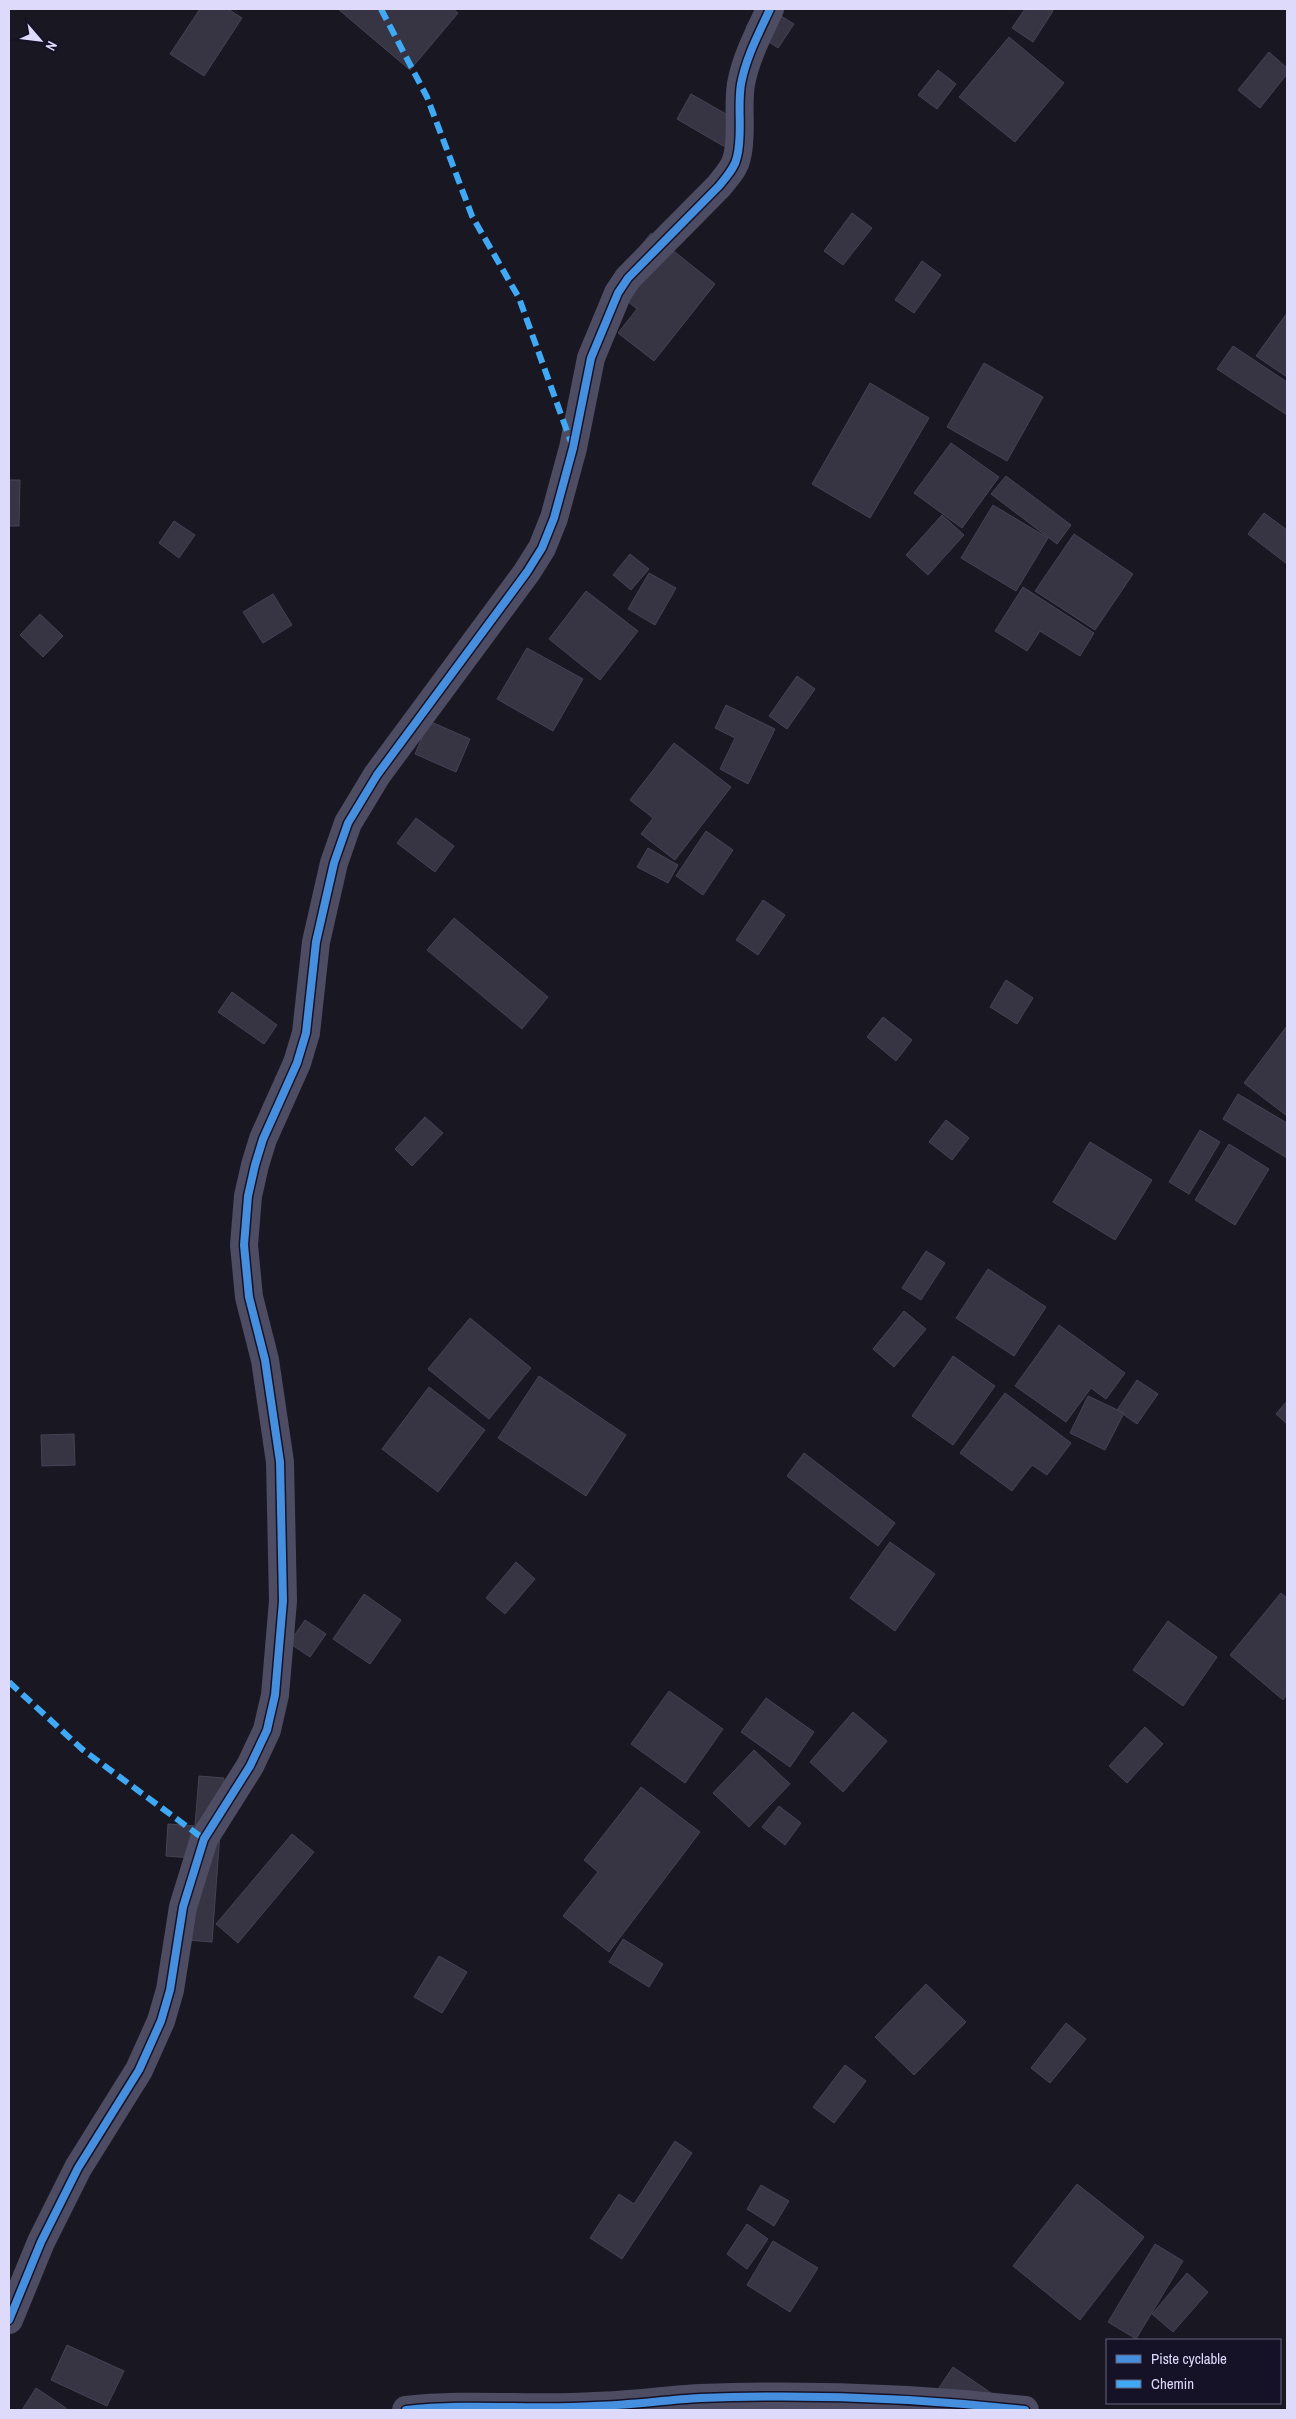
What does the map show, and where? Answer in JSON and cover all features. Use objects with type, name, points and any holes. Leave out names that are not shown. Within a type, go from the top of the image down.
[{"type":"street","points":[[9,2320],[41,2242],[78,2168],[139,2070],[161,2021],[170,1990],[183,1907],[204,1840],[250,1766],[267,1730],[275,1695],[283,1601],[280,1462],[265,1360],[249,1297],[244,1245],[248,1196],[258,1156],[263,1139],[297,1063],[306,1033],[316,942],[334,863],[348,823],[377,775],[527,572],[542,548],[554,518],[573,448],[591,358],[610,308],[628,278],[719,186],[735,163],[743,75],[770,9]]},
{"type":"street","points":[[406,2410],[499,2406],[593,2406],[700,2398],[838,2398],[966,2403],[1025,2410]]},
{"type":"building","points":[[200,9],[228,9],[242,18],[204,76],[170,54]]},
{"type":"building","points":[[338,9],[453,9],[458,13],[410,70]]},
{"type":"building","points":[[758,9],[770,9],[794,24],[778,48],[746,27]]},
{"type":"building","points":[[1025,9],[1049,9],[1053,11],[1033,42],[1012,28]]},
{"type":"building","points":[[1009,37],[1064,83],[1015,142],[959,97]]},
{"type":"building","points":[[1269,52],[1287,68],[1287,74],[1260,108],[1238,90]]},
{"type":"building","points":[[938,70],[956,84],[937,109],[918,95]]},
{"type":"building","points":[[691,94],[740,122],[725,147],[677,119]]},
{"type":"building","points":[[852,213],[872,228],[843,265],[824,251]]},
{"type":"building","points":[[651,233],[715,284],[654,361],[618,333],[637,309],[609,286]]},
{"type":"building","points":[[922,261],[941,275],[914,313],[895,300]]},
{"type":"building","points":[[1287,313],[1287,377],[1256,356]]},
{"type":"building","points":[[1233,346],[1287,382],[1287,415],[1217,369]]},
{"type":"building","points":[[984,363],[1043,397],[1007,461],[947,427]]},
{"type":"building","points":[[870,383],[929,418],[870,518],[812,484]]},
{"type":"building","points":[[951,443],[999,477],[962,528],[914,493]]},
{"type":"building","points":[[1006,476],[1071,525],[1057,544],[991,494]]},
{"type":"building","points":[[9,480],[20,480],[19,526],[9,526]]},
{"type":"building","points":[[993,505],[1048,538],[1016,591],[961,558]]},
{"type":"building","points":[[1264,513],[1287,530],[1287,564],[1248,534]]},
{"type":"building","points":[[942,515],[964,535],[928,575],[906,555]]},
{"type":"building","points":[[174,521],[195,535],[179,558],[159,543]]},
{"type":"building","points":[[1074,534],[1133,574],[1095,630],[1035,591]]},
{"type":"building","points":[[630,554],[649,569],[631,590],[613,575]]},
{"type":"building","points":[[649,573],[676,588],[655,625],[628,609]]},
{"type":"building","points":[[1023,587],[1094,633],[1080,656],[1040,631],[1027,651],[995,631]]},
{"type":"building","points":[[586,591],[638,631],[600,680],[549,639]]},
{"type":"building","points":[[273,594],[292,625],[263,643],[243,612]]},
{"type":"building","points":[[40,614],[63,636],[43,657],[20,635]]},
{"type":"building","points":[[527,648],[583,679],[553,731],[497,699]]},
{"type":"building","points":[[797,676],[815,689],[787,729],[769,716]]},
{"type":"building","points":[[726,705],[775,729],[748,784],[720,769],[735,738],[715,728]]},
{"type":"building","points":[[429,721],[470,739],[456,772],[415,754]]},
{"type":"building","points":[[674,743],[731,787],[675,860],[641,834],[653,818],[630,800]]},
{"type":"building","points":[[416,818],[454,846],[435,872],[397,843]]},
{"type":"building","points":[[706,831],[733,850],[703,895],[676,876]]},
{"type":"building","points":[[648,848],[678,865],[668,883],[637,867]]},
{"type":"building","points":[[763,900],[785,915],[758,955],[736,940]]},
{"type":"building","points":[[454,918],[548,997],[522,1029],[427,950]]},
{"type":"building","points":[[1006,980],[1033,998],[1017,1024],[990,1007]]},
{"type":"building","points":[[232,992],[277,1025],[264,1044],[218,1012]]},
{"type":"building","points":[[883,1017],[912,1040],[896,1061],[867,1037]]},
{"type":"building","points":[[1287,1026],[1287,1116],[1244,1083]]},
{"type":"building","points":[[1238,1094],[1287,1123],[1287,1158],[1223,1119]]},
{"type":"building","points":[[425,1117],[443,1133],[412,1166],[395,1149]]},
{"type":"building","points":[[946,1120],[969,1138],[952,1160],[929,1142]]},
{"type":"building","points":[[1200,1130],[1220,1142],[1189,1194],[1169,1182]]},
{"type":"building","points":[[1090,1142],[1152,1180],[1115,1240],[1053,1202]]},
{"type":"building","points":[[1229,1144],[1269,1169],[1235,1225],[1195,1200]]},
{"type":"building","points":[[926,1251],[945,1263],[921,1300],[902,1288]]},
{"type":"building","points":[[988,1269],[1046,1307],[1014,1356],[956,1318]]},
{"type":"building","points":[[904,1311],[926,1329],[894,1367],[873,1349]]},
{"type":"building","points":[[470,1318],[531,1368],[489,1419],[428,1369]]},
{"type":"building","points":[[1059,1325],[1125,1373],[1106,1399],[1091,1388],[1066,1422],[1015,1386]]},
{"type":"building","points":[[953,1356],[995,1386],[953,1445],[912,1416]]},
{"type":"building","points":[[539,1376],[626,1435],[586,1496],[498,1438]]},
{"type":"building","points":[[1137,1380],[1158,1394],[1137,1424],[1117,1410]]},
{"type":"building","points":[[429,1387],[485,1430],[438,1492],[382,1449]]},
{"type":"building","points":[[1005,1393],[1071,1443],[1047,1475],[1032,1465],[1012,1491],[960,1453]]},
{"type":"building","points":[[1088,1396],[1124,1413],[1105,1450],[1070,1433]]},
{"type":"building","points":[[1287,1401],[1287,1424],[1276,1414]]},
{"type":"building","points":[[74,1434],[75,1465],[42,1466],[41,1435]]},
{"type":"building","points":[[804,1453],[895,1523],[878,1546],[787,1476]]},
{"type":"building","points":[[890,1542],[935,1574],[895,1631],[850,1598]]},
{"type":"building","points":[[516,1562],[535,1579],[505,1614],[486,1598]]},
{"type":"building","points":[[1281,1593],[1287,1598],[1287,1694],[1283,1700],[1230,1655]]},
{"type":"building","points":[[364,1594],[401,1620],[370,1664],[333,1639]]},
{"type":"building","points":[[305,1620],[326,1634],[310,1657],[289,1643]]},
{"type":"building","points":[[1168,1621],[1217,1657],[1183,1706],[1133,1670]]},
{"type":"building","points":[[669,1691],[723,1729],[685,1783],[631,1744]]},
{"type":"building","points":[[766,1698],[814,1732],[790,1767],[741,1732]]},
{"type":"building","points":[[853,1712],[887,1741],[843,1792],[810,1762]]},
{"type":"building","points":[[1145,1727],[1163,1744],[1127,1783],[1109,1766]]},
{"type":"building","points":[[754,1750],[790,1784],[749,1827],[713,1793]]},
{"type":"building","points":[[199,1776],[224,1778],[212,1942],[187,1940],[192,1858],[166,1856],[168,1824],[195,1826]]},
{"type":"building","points":[[641,1787],[700,1832],[609,1952],[563,1916],[598,1872],[584,1860]]},
{"type":"building","points":[[779,1806],[801,1823],[785,1845],[762,1827]]},
{"type":"building","points":[[292,1834],[314,1852],[238,1943],[216,1924]]},
{"type":"building","points":[[623,1939],[663,1964],[649,1987],[609,1962]]},
{"type":"building","points":[[439,1956],[467,1972],[442,2013],[414,1997]]},
{"type":"building","points":[[926,1984],[966,2022],[914,2075],[875,2037]]},
{"type":"building","points":[[1066,2023],[1086,2039],[1050,2083],[1031,2068]]},
{"type":"building","points":[[845,2065],[866,2081],[834,2123],[813,2107]]},
{"type":"building","points":[[675,2141],[692,2153],[622,2259],[590,2238],[619,2194],[634,2204]]},
{"type":"building","points":[[1077,2184],[1144,2237],[1080,2320],[1013,2266]]},
{"type":"building","points":[[761,2185],[789,2201],[774,2226],[747,2209]]},
{"type":"building","points":[[747,2224],[768,2239],[747,2269],[727,2254]]},
{"type":"building","points":[[773,2241],[818,2268],[790,2312],[747,2285]]},
{"type":"building","points":[[1155,2244],[1183,2261],[1136,2339],[1108,2322]]},
{"type":"building","points":[[1187,2273],[1208,2292],[1173,2332],[1152,2314]]},
{"type":"building","points":[[67,2345],[124,2371],[107,2406],[51,2380]]},
{"type":"building","points":[[953,2367],[1016,2410],[924,2410]]},
{"type":"building","points":[[36,2388],[66,2408],[65,2410],[22,2410]]},
{"type":"marked path","points":[[381,9],[427,97],[472,216],[519,298],[572,445]]},
{"type":"marked path","points":[[9,1682],[83,1750],[204,1839]]},
{"type":"cycle path","points":[[9,2320],[41,2242],[78,2168],[139,2070],[161,2021],[170,1990],[183,1907],[204,1839],[250,1766],[267,1730],[275,1695],[283,1601],[280,1462],[265,1360],[249,1297],[244,1245],[248,1196],[255,1165],[263,1139],[297,1063],[306,1033],[316,942],[334,863],[348,823],[377,775],[527,572],[542,548],[554,518],[573,448],[591,358],[618,293],[628,278],[719,186],[734,165],[739,148],[740,93],[743,74],[753,45],[770,9]]},
{"type":"cycle path","points":[[406,2410],[453,2407],[571,2407],[741,2397],[863,2398],[944,2402],[1025,2410]]}]
